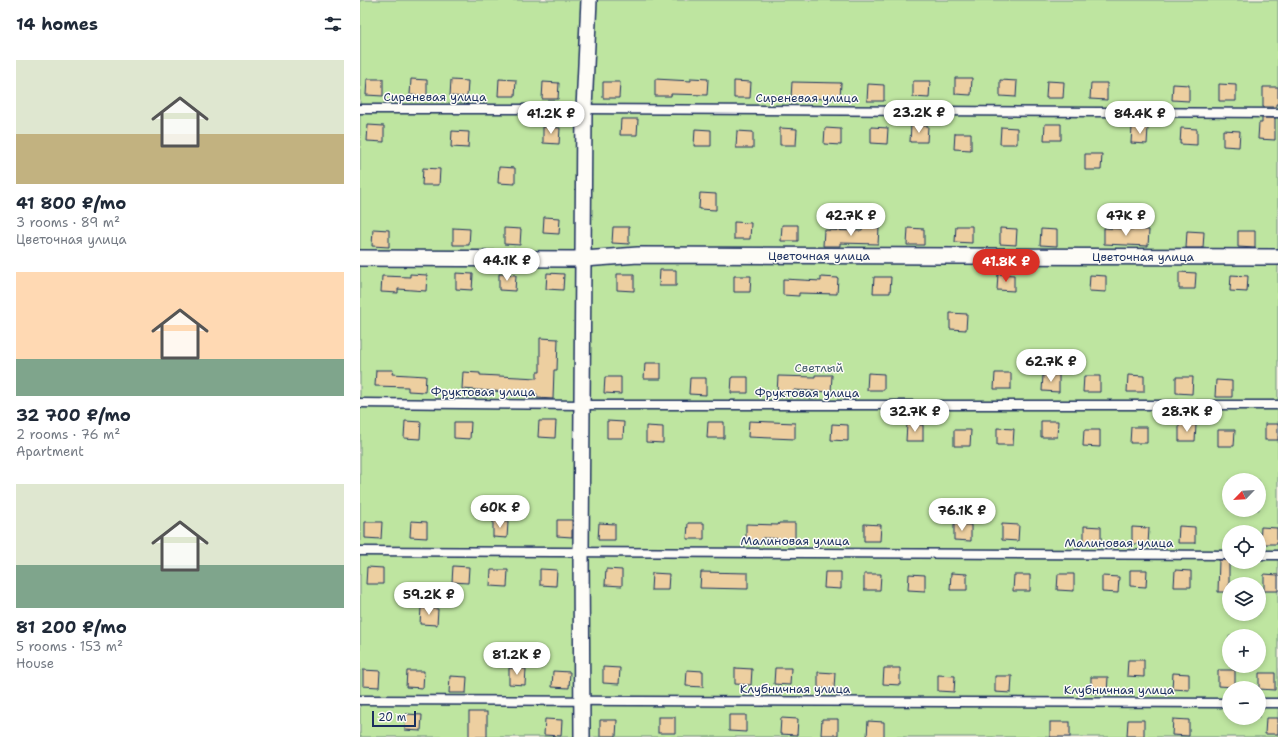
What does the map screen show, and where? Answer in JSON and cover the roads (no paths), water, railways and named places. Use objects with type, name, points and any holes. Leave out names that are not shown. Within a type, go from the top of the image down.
[{"type":"street","points":[[582,737],[581,552],[584,109],[589,0]]},
{"type":"street","name":"Цветочная улица","points":[[360,258],[584,259],[638,255],[1278,257]]},
{"type":"lane","name":"Сиреневая улица","points":[[360,109],[1278,113]]},
{"type":"lane","name":"Фруктовая улица","points":[[360,403],[583,405],[1278,405]]},
{"type":"lane","name":"Малиновая улица","points":[[360,551],[1222,555]]},
{"type":"lane","points":[[1266,555],[1278,555]]},
{"type":"lane","name":"Клубничная улица","points":[[360,700],[1222,703]]},
{"type":"lane","points":[[1266,703],[1278,703]]},
{"type":"park label","name":"Светлый","points":[[819,368]]}]
